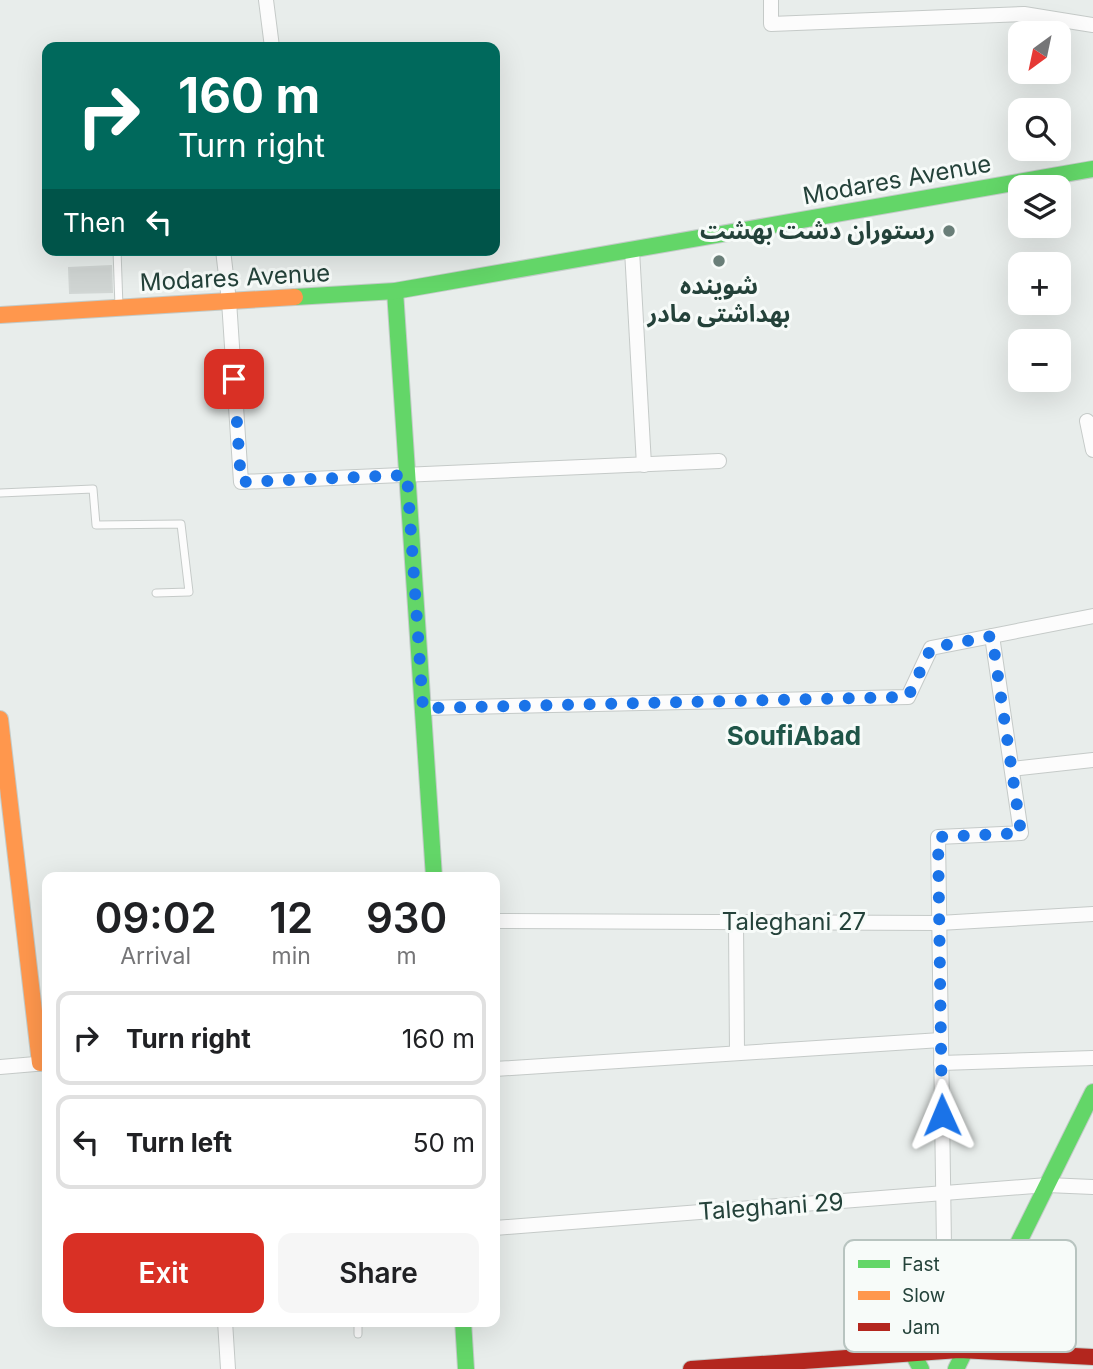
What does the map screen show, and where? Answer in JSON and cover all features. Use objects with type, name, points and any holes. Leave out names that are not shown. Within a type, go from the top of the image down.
[{"type":"main road","name":"Modares Avenue","points":[[0,315],[395,291],[1093,169]]},
{"type":"main road","points":[[395,291],[434,872]]},
{"type":"main road","points":[[0,719],[42,1055]]},
{"type":"main road","points":[[1020,1240],[1093,1092]]},
{"type":"main road","points":[[463,1327],[466,1369]]},
{"type":"main road","points":[[918,1359],[941,1352]]},
{"type":"main road","points":[[691,1369],[918,1359],[958,1352]]},
{"type":"main road","points":[[956,1369],[964,1352]]},
{"type":"main road","points":[[977,1352],[1058,1358],[1093,1357]]},
{"type":"street","points":[[266,0],[271,42]]},
{"type":"street","points":[[771,0],[771,24],[1024,14],[1093,25]]},
{"type":"street","points":[[632,250],[644,465]]},
{"type":"street","points":[[224,256],[241,482],[719,461]]},
{"type":"street","points":[[1087,421],[1093,450]]},
{"type":"street","points":[[423,708],[908,697],[931,648],[1093,616]]},
{"type":"street","points":[[944,1240],[938,837],[1021,833],[992,636]]},
{"type":"street","points":[[1012,769],[1093,760]]},
{"type":"street","name":"Taleghani 27","points":[[500,921],[939,923],[1093,914]]},
{"type":"street","points":[[736,922],[737,1053]]},
{"type":"street","points":[[500,1069],[941,1040]]},
{"type":"street","points":[[941,1063],[1093,1058]]},
{"type":"street","points":[[0,1066],[42,1063]]},
{"type":"street","name":"Taleghani 29","points":[[500,1228],[1047,1185],[1093,1187]]},
{"type":"street","points":[[225,1327],[228,1369]]},
{"type":"lane","points":[[117,256],[119,308]]},
{"type":"lane","points":[[0,493],[93,489],[96,525],[181,524],[189,592],[156,593]]},
{"type":"lane","points":[[358,1327],[359,1334]]},
{"type":"building","points":[[111,266],[112,292],[70,293],[69,268]]},
{"type":"traffic: fast","points":[[295,297],[395,291],[1093,169]]},
{"type":"traffic: fast","points":[[395,291],[434,872]]},
{"type":"traffic: fast","points":[[1020,1240],[1093,1092]]},
{"type":"traffic: fast","points":[[463,1327],[466,1369]]},
{"type":"traffic: fast","points":[[956,1369],[964,1352]]},
{"type":"traffic: fast","points":[[913,1354],[921,1369]]},
{"type":"traffic: slow","points":[[0,315],[295,297]]},
{"type":"traffic: slow","points":[[0,719],[40,1063]]},
{"type":"traffic: jam","points":[[691,1369],[931,1352]]},
{"type":"traffic: jam","points":[[997,1352],[1093,1357]]},
{"type":"place","name":"رستوران دشت بهشت","points":[[949,231]]},
{"type":"place","name":"شوینده بهداشتی مادر","points":[[719,261]]},
{"type":"district","name":"SoufiAbad","points":[[794,736]]},
{"type":"route","points":[[234,379],[241,482],[407,475],[423,708],[908,697],[931,648],[992,636],[1021,833],[938,837],[942,1115]]}]
